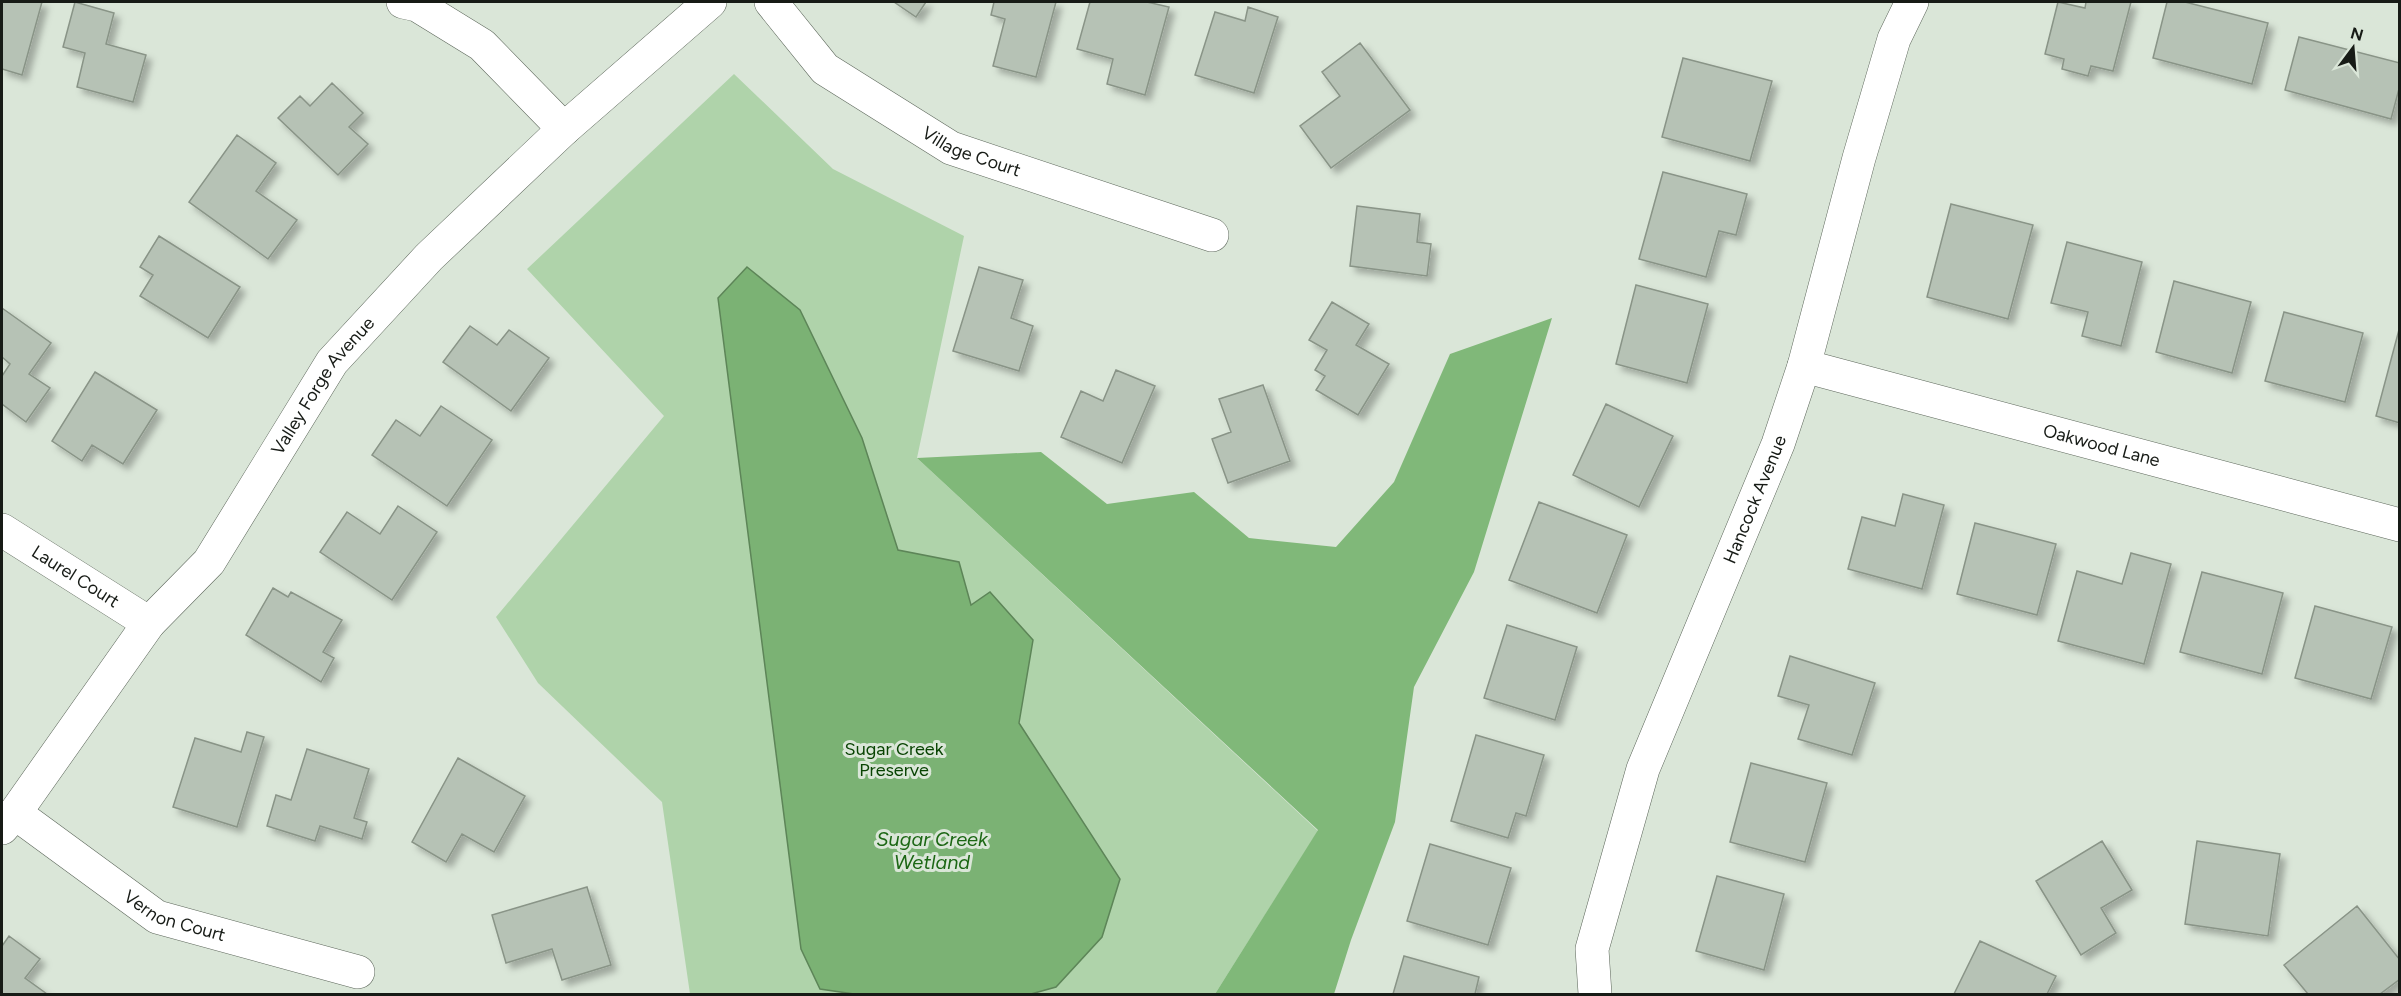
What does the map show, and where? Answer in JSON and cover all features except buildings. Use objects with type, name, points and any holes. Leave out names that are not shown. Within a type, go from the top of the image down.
[{"type":"street","points":[[403,2],[417,5],[482,45],[564,129]]},
{"type":"street","name":"Valley Forge Avenue","points":[[8,820],[149,623],[210,562],[333,362],[429,257],[564,129],[710,2]]},
{"type":"street","name":"Village Court","points":[[771,2],[825,69],[951,148],[1212,235]]},
{"type":"street","name":"Hancock Avenue","points":[[1595,994],[1593,949],[1643,769],[1778,444],[1804,366],[1862,147],[1894,39],[1912,2]]},
{"type":"street","name":"Oakwood Lane","points":[[1804,366],[2400,525]]},
{"type":"street","name":"Laurel Court","points":[[2,530],[149,623]]},
{"type":"street","name":"Vernon Court","points":[[8,820],[157,917],[358,972]]},
{"type":"green space","name":"Sugar Creek Preserve","points":[[734,74],[833,169],[964,236],[917,458],[1318,831],[1215,994],[690,994],[662,802],[538,683],[496,617],[664,416],[527,269]]},
{"type":"shaded area","points":[[1552,318],[1474,572],[1414,687],[1395,822],[1351,940],[1334,994],[1215,994],[1318,830],[917,458],[1041,452],[1107,504],[1194,492],[1249,538],[1336,547],[1394,482],[1450,354]]},
{"type":"water","name":"Sugar Creek Wetland","points":[[747,267],[800,310],[862,438],[898,550],[959,562],[971,605],[990,592],[1033,640],[1019,723],[1120,879],[1102,937],[1056,987],[1031,994],[854,994],[820,989],[801,949],[718,298]]}]
